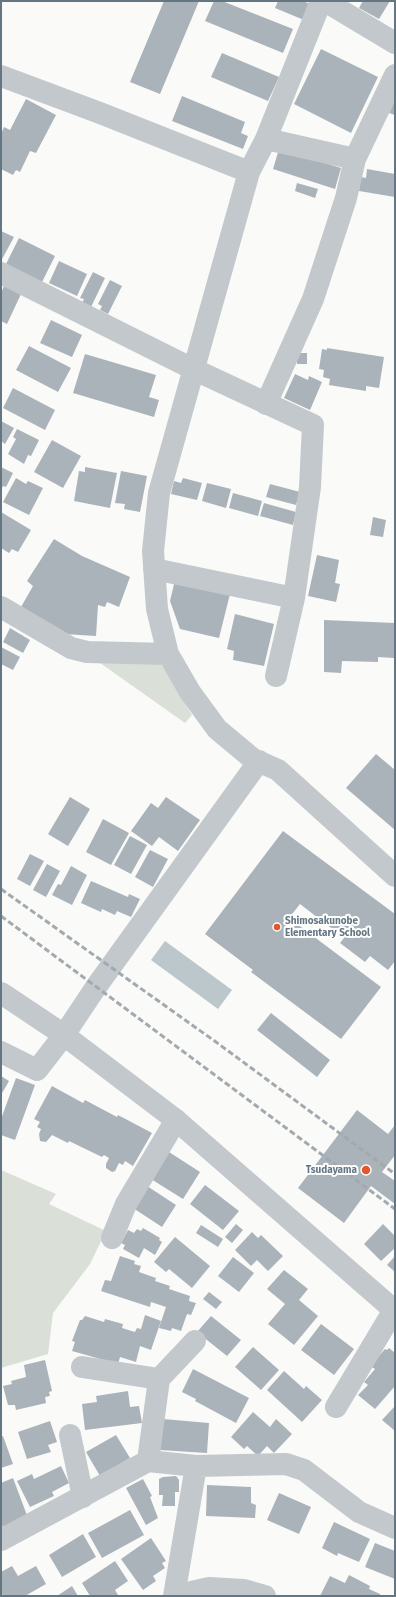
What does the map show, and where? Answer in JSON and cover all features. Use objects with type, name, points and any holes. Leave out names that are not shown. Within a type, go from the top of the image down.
[{"type":"street","points":[[321,1],[266,139],[249,172],[227,257],[193,369],[179,427],[160,493],[153,551],[157,609],[168,654],[190,692],[217,729],[253,759],[278,770],[395,876]]},
{"type":"street","points":[[324,1],[395,43]]},
{"type":"street","points":[[266,404],[313,299],[346,198],[355,159],[395,75]]},
{"type":"street","points":[[1,76],[100,113],[249,172]]},
{"type":"street","points":[[266,139],[355,159]]},
{"type":"street","points":[[1,273],[193,369],[313,425],[310,487],[294,598],[276,676]]},
{"type":"street","points":[[154,569],[294,598]]},
{"type":"street","points":[[1,607],[70,648],[87,652],[168,654]]},
{"type":"street","points":[[1,1052],[37,1070],[64,1035],[100,982],[259,762]]},
{"type":"street","points":[[1,993],[64,1035],[176,1120],[394,1311],[336,1407]]},
{"type":"street","points":[[112,1238],[126,1204],[176,1120]]},
{"type":"street","points":[[148,1462],[159,1379],[195,1341]]},
{"type":"street","points":[[82,1367],[159,1379]]},
{"type":"street","points":[[70,1435],[83,1497]]},
{"type":"street","points":[[1,1540],[148,1462],[196,1466],[291,1459],[359,1512],[395,1528]]},
{"type":"street","points":[[174,1596],[196,1466]]},
{"type":"street","points":[[182,1596],[187,1593],[209,1588],[244,1590],[265,1596]]},
{"type":"shaded area","points":[[93,658],[158,659],[192,715],[185,723]]},
{"type":"shaded area","points":[[165,941],[232,990],[218,1009],[151,960]]},
{"type":"shaded area","points":[[1,1170],[56,1194],[49,1204],[106,1231],[90,1264],[53,1313],[48,1354],[1,1368]]},
{"type":"building","points":[[164,1],[199,1],[160,94],[130,82]]},
{"type":"building","points":[[214,1],[222,1],[293,29],[283,53],[205,21]]},
{"type":"building","points":[[278,1],[303,1],[310,4],[304,20],[275,8]]},
{"type":"building","points":[[363,1],[390,1],[379,19],[359,8]]},
{"type":"building","points":[[321,49],[378,77],[351,133],[294,104]]},
{"type":"building","points":[[222,53],[279,77],[268,101],[211,77]]},
{"type":"building","points":[[182,96],[245,122],[241,133],[248,136],[243,149],[172,121]]},
{"type":"building","points":[[26,99],[56,115],[36,153],[30,151],[20,172],[16,170],[13,175],[1,169],[1,134],[4,127],[10,130]]},
{"type":"building","points":[[395,100],[395,115],[389,113]]},
{"type":"building","points":[[279,149],[341,168],[335,189],[273,169]]},
{"type":"building","points":[[367,169],[395,174],[395,197],[359,191],[361,177],[366,178]]},
{"type":"building","points":[[297,183],[318,189],[315,198],[295,191]]},
{"type":"building","points":[[1,231],[14,237],[1,261]]},
{"type":"building","points":[[19,238],[55,256],[42,282],[6,264]]},
{"type":"building","points":[[59,261],[87,274],[77,296],[49,283]]},
{"type":"building","points":[[93,272],[105,278],[91,307],[82,303],[84,299],[80,298]]},
{"type":"building","points":[[110,280],[122,286],[108,314],[100,310],[102,306],[98,304]]},
{"type":"building","points":[[4,286],[21,294],[7,324],[1,321],[1,293]]},
{"type":"building","points":[[51,320],[82,335],[72,357],[40,343]]},
{"type":"building","points":[[29,346],[71,368],[58,392],[16,370]]},
{"type":"building","points":[[327,348],[384,357],[379,388],[366,386],[366,391],[329,385],[330,379],[323,377],[324,370],[319,369],[322,349],[327,350]]},
{"type":"building","points":[[297,353],[307,353],[307,364],[297,364]]},
{"type":"building","points":[[85,354],[156,375],[149,397],[159,400],[154,417],[73,393]]},
{"type":"building","points":[[295,374],[308,380],[309,376],[322,382],[310,410],[284,398]]},
{"type":"building","points":[[13,388],[55,410],[45,430],[3,408]]},
{"type":"building","points":[[1,421],[14,428],[5,444],[1,441]]},
{"type":"building","points":[[17,429],[39,440],[31,456],[28,455],[24,464],[8,454],[16,439],[13,437]]},
{"type":"building","points":[[52,440],[81,456],[63,488],[34,472]]},
{"type":"building","points":[[1,467],[13,473],[6,487],[3,486],[1,490]]},
{"type":"building","points":[[85,467],[117,473],[110,508],[74,501],[79,471],[85,472]]},
{"type":"building","points":[[121,471],[147,476],[140,512],[124,509],[125,504],[115,503]]},
{"type":"building","points":[[16,478],[26,484],[28,481],[43,488],[29,515],[3,502]]},
{"type":"building","points":[[183,478],[202,483],[197,500],[171,494],[174,481],[181,483]]},
{"type":"building","points":[[207,483],[231,489],[226,508],[202,501]]},
{"type":"building","points":[[270,484],[300,492],[296,505],[266,497]]},
{"type":"building","points":[[233,493],[262,501],[258,516],[229,508]]},
{"type":"building","points":[[264,503],[296,512],[293,525],[260,516]]},
{"type":"building","points":[[1,512],[31,530],[18,552],[12,549],[9,553],[1,548]]},
{"type":"building","points":[[373,517],[386,520],[383,537],[370,535]]},
{"type":"building","points":[[54,539],[82,556],[130,577],[119,607],[107,602],[105,607],[98,605],[96,636],[64,634],[21,607],[33,586],[27,581]]},
{"type":"building","points":[[317,555],[339,560],[335,583],[340,584],[336,602],[308,596]]},
{"type":"building","points":[[175,580],[230,594],[219,638],[180,629],[170,601]]},
{"type":"building","points":[[235,614],[274,624],[264,666],[233,660],[234,651],[227,649]]},
{"type":"building","points":[[324,620],[395,623],[394,658],[378,657],[378,662],[342,661],[341,673],[324,672]]},
{"type":"building","points":[[10,628],[30,640],[23,653],[3,642]]},
{"type":"building","points":[[1,647],[20,657],[13,670],[1,664]]},
{"type":"building","points":[[376,754],[395,770],[395,830],[346,788]]},
{"type":"building","points":[[70,797],[90,809],[68,846],[48,834]]},
{"type":"building","points":[[166,797],[200,820],[178,851],[159,837],[152,846],[131,831],[151,803],[158,808]]},
{"type":"building","points":[[103,819],[129,833],[111,865],[86,852]]},
{"type":"building","points":[[283,831],[395,914],[395,961],[388,970],[370,956],[365,962],[340,943],[344,938],[300,904],[289,918],[381,987],[341,1039],[251,972],[253,970],[205,934]]},
{"type":"building","points":[[130,836],[147,845],[131,874],[114,865]]},
{"type":"building","points":[[150,850],[168,859],[153,887],[135,877]]},
{"type":"building","points":[[30,854],[44,861],[30,886],[17,879]]},
{"type":"building","points":[[47,864],[60,871],[46,897],[33,890]]},
{"type":"building","points":[[71,866],[87,875],[72,905],[52,895],[58,884],[61,885]]},
{"type":"building","points":[[91,881],[128,897],[129,894],[140,899],[131,917],[117,911],[115,915],[102,909],[101,912],[81,903]]},
{"type":"building","points":[[271,1013],[330,1060],[317,1077],[257,1030]]},
{"type":"building","points":[[1,1076],[9,1081],[1,1095]]},
{"type":"building","points":[[16,1078],[35,1085],[15,1140],[1,1135],[1,1119]]},
{"type":"building","points":[[52,1086],[83,1103],[85,1100],[152,1133],[133,1166],[125,1161],[123,1165],[119,1163],[115,1171],[112,1172],[106,1168],[109,1158],[104,1155],[102,1157],[69,1141],[68,1143],[52,1135],[46,1142],[40,1141],[39,1134],[41,1129],[37,1127],[40,1122],[34,1119]]},
{"type":"building","points":[[357,1110],[388,1134],[395,1125],[395,1155],[382,1172],[395,1181],[395,1204],[371,1186],[344,1223],[298,1188]]},
{"type":"building","points":[[169,1152],[200,1172],[183,1199],[151,1179]]},
{"type":"building","points":[[205,1185],[239,1211],[223,1230],[190,1204]]},
{"type":"building","points":[[147,1186],[176,1205],[162,1227],[133,1208]]},
{"type":"building","points":[[236,1224],[243,1230],[232,1243],[225,1237]]},
{"type":"building","points":[[383,1224],[395,1236],[395,1248],[381,1261],[364,1244]]},
{"type":"building","points":[[201,1225],[223,1239],[218,1247],[196,1233]]},
{"type":"building","points":[[143,1228],[160,1238],[159,1240],[162,1242],[155,1255],[144,1248],[139,1258],[123,1249],[125,1245],[121,1243],[128,1230],[134,1233],[137,1229],[141,1231]]},
{"type":"building","points":[[252,1232],[258,1238],[261,1235],[283,1256],[268,1271],[257,1260],[251,1266],[235,1250]]},
{"type":"building","points":[[175,1237],[210,1266],[192,1288],[169,1269],[166,1272],[154,1262]]},
{"type":"building","points":[[120,1256],[135,1261],[134,1264],[141,1266],[139,1272],[156,1278],[155,1281],[170,1286],[169,1289],[190,1296],[189,1301],[196,1303],[191,1315],[187,1314],[181,1331],[172,1328],[171,1331],[159,1328],[166,1307],[151,1302],[150,1307],[101,1291],[105,1280],[111,1281]]},
{"type":"building","points":[[395,1256],[395,1272],[387,1265]]},
{"type":"building","points":[[233,1257],[254,1273],[239,1292],[218,1276]]},
{"type":"building","points":[[284,1270],[308,1289],[299,1300],[318,1316],[294,1345],[268,1324],[285,1304],[267,1289]]},
{"type":"building","points":[[209,1292],[222,1302],[216,1309],[203,1299]]},
{"type":"building","points":[[145,1315],[161,1321],[151,1350],[140,1346],[136,1362],[120,1357],[118,1364],[72,1351],[75,1342],[72,1341],[80,1320],[82,1320],[85,1316],[104,1322],[105,1319],[123,1324],[122,1328],[135,1332],[137,1328],[141,1329]]},
{"type":"building","points":[[211,1316],[241,1340],[227,1356],[197,1332]]},
{"type":"building","points":[[321,1324],[354,1349],[334,1375],[301,1350]]},
{"type":"building","points":[[253,1347],[279,1370],[261,1390],[235,1367]]},
{"type":"building","points":[[389,1348],[395,1353],[395,1386],[375,1409],[358,1395],[368,1385],[364,1382],[375,1369],[370,1366],[385,1349],[387,1350]]},
{"type":"building","points":[[45,1360],[52,1391],[49,1392],[50,1396],[45,1397],[46,1403],[16,1410],[15,1405],[8,1405],[3,1386],[12,1384],[11,1381],[26,1377],[24,1365]]},
{"type":"building","points":[[193,1369],[249,1398],[236,1423],[195,1401],[196,1399],[182,1392]]},
{"type":"building","points":[[284,1371],[304,1389],[306,1386],[322,1400],[302,1422],[267,1390]]},
{"type":"building","points":[[128,1391],[130,1407],[139,1406],[142,1423],[85,1430],[82,1404],[97,1402],[96,1396]]},
{"type":"building","points":[[395,1406],[395,1431],[382,1420]]},
{"type":"building","points":[[253,1412],[270,1427],[276,1419],[292,1434],[274,1453],[267,1446],[258,1456],[247,1446],[244,1449],[231,1437]]},
{"type":"building","points":[[163,1419],[209,1423],[207,1453],[160,1450]]},
{"type":"building","points":[[50,1421],[57,1442],[48,1445],[51,1452],[27,1459],[18,1432]]},
{"type":"building","points":[[116,1435],[130,1458],[100,1476],[86,1452]]},
{"type":"building","points":[[3,1436],[13,1464],[1,1468],[1,1437]]},
{"type":"building","points":[[61,1466],[69,1483],[52,1492],[54,1496],[30,1507],[17,1481],[32,1474],[34,1479]]},
{"type":"building","points":[[176,1476],[179,1480],[179,1492],[175,1492],[175,1506],[162,1506],[163,1495],[159,1495],[159,1479],[163,1477]]},
{"type":"building","points":[[13,1478],[28,1518],[1,1527],[1,1483]]},
{"type":"building","points":[[143,1479],[152,1496],[150,1497],[158,1518],[146,1525],[126,1488]]},
{"type":"building","points":[[207,1485],[251,1487],[251,1503],[256,1505],[255,1518],[206,1516]]},
{"type":"building","points":[[279,1493],[311,1507],[299,1534],[267,1520]]},
{"type":"building","points":[[130,1510],[144,1535],[102,1558],[88,1533]]},
{"type":"building","points":[[334,1522],[370,1539],[359,1562],[338,1553],[337,1556],[322,1548]]},
{"type":"building","points":[[83,1534],[96,1557],[62,1577],[49,1555]]},
{"type":"building","points":[[151,1538],[166,1561],[162,1563],[165,1568],[153,1576],[156,1581],[143,1590],[121,1559]]},
{"type":"building","points":[[375,1543],[395,1551],[395,1579],[365,1567]]},
{"type":"building","points":[[115,1561],[128,1581],[115,1590],[118,1595],[90,1596],[82,1583]]},
{"type":"building","points":[[12,1566],[18,1576],[36,1566],[46,1584],[25,1596],[3,1596],[1,1592],[1,1572]]},
{"type":"building","points":[[349,1575],[370,1586],[369,1589],[380,1594],[380,1596],[320,1596],[330,1576],[345,1583]]},
{"type":"building","points":[[72,1586],[78,1596],[57,1596]]},
{"type":"railway","points":[[1,889],[216,1042],[395,1174]]},
{"type":"railway","points":[[1,916],[395,1209]]},
{"type":"place","name":"Shimosakunobe Elementary School","points":[[277,927]]},
{"type":"place","name":"Tsudayama","points":[[366,1170]]}]
